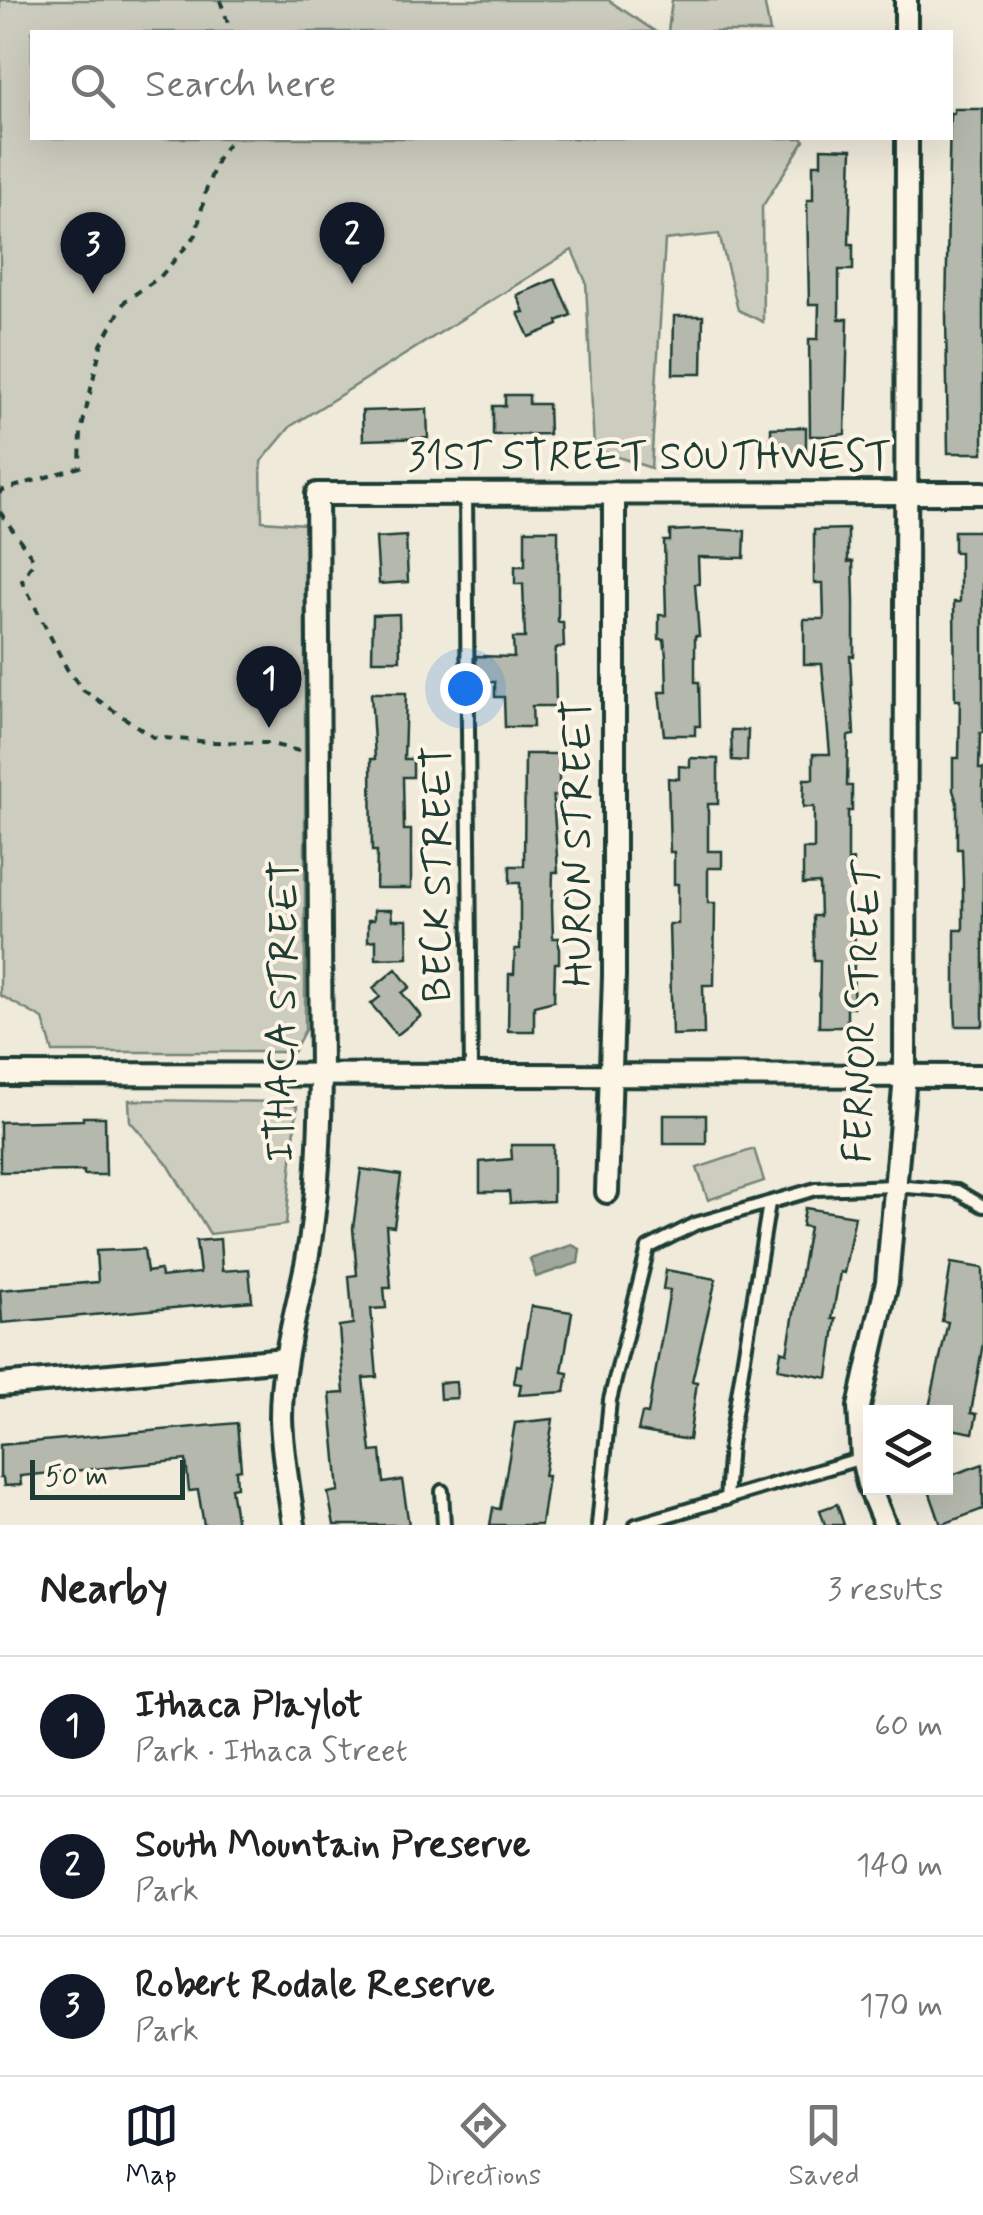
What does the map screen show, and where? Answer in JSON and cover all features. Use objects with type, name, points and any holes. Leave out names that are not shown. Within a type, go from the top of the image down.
[{"type":"street","points":[[906,0],[906,30]]},
{"type":"street","name":"FERNOR STREET","points":[[885,1525],[862,1458],[859,1407],[887,1282],[905,1076],[907,140]]},
{"type":"street","name":"31ST STREET SOUTHWEST","points":[[317,494],[983,493]]},
{"type":"street","name":"ITHACA STREET","points":[[294,1525],[281,1416],[285,1359],[313,1215],[321,1076],[317,494]]},
{"type":"street","name":"HURON STREET","points":[[607,1192],[612,1076],[614,494]]},
{"type":"street","points":[[0,1074],[983,1076]]},
{"type":"street","points":[[0,1385],[285,1359]]},
{"type":"lane","name":"BECK STREET","points":[[466,494],[470,1075]]},
{"type":"lane","points":[[598,1525],[610,1400],[648,1248],[695,1224],[816,1189],[894,1186],[957,1191],[983,1206]]},
{"type":"lane","points":[[726,1498],[730,1444],[769,1203]]},
{"type":"lane","points":[[636,1525],[862,1458]]},
{"type":"lane","points":[[442,1491],[444,1525]]},
{"type":"path","points":[[220,0],[230,30]]},
{"type":"path","points":[[0,494],[80,467],[80,432],[101,344],[125,301],[160,277],[196,235],[206,190],[217,160],[231,140]]},
{"type":"path","points":[[0,512],[34,560],[22,581],[67,669],[83,690],[153,737],[267,743],[320,754]]},
{"type":"shaded area","points":[[0,0],[608,0],[653,30],[30,30],[30,140],[804,140],[762,207],[763,322],[738,310],[719,234],[665,240],[651,468],[594,449],[586,282],[572,250],[291,426],[261,462],[262,521],[305,524],[305,1030],[293,1052],[53,1052],[43,1019],[0,995]]},
{"type":"shaded area","points":[[672,0],[764,0],[770,30],[668,30]]},
{"type":"shaded area","points":[[129,1100],[289,1102],[297,1106],[286,1225],[210,1234],[169,1166],[130,1121]]},
{"type":"shaded area","points":[[754,1149],[764,1181],[708,1200],[697,1168]]},
{"type":"shaded area","points":[[572,1245],[580,1249],[578,1263],[536,1277],[530,1259]]},
{"type":"building","points":[[954,109],[983,109],[983,453],[948,453],[946,314],[949,140],[953,140]]},
{"type":"building","points":[[821,148],[852,149],[849,244],[853,244],[853,270],[839,270],[839,319],[848,319],[845,434],[810,436],[809,339],[818,339],[819,304],[809,304],[807,200],[813,200],[813,164],[821,164]]},
{"type":"building","points":[[555,279],[571,315],[529,337],[518,313],[524,312],[517,295]]},
{"type":"building","points":[[674,316],[703,316],[702,374],[673,374]]},
{"type":"building","points":[[505,395],[529,395],[529,404],[548,404],[549,434],[493,435],[493,406],[505,406]]},
{"type":"building","points":[[427,409],[428,438],[363,440],[362,411]]},
{"type":"building","points":[[806,427],[806,454],[771,454],[771,428]]},
{"type":"building","points":[[848,529],[854,602],[854,656],[850,656],[854,735],[848,736],[847,786],[852,786],[848,861],[853,860],[853,1007],[847,1006],[847,1027],[819,1027],[820,961],[814,961],[813,916],[820,916],[819,883],[803,884],[803,849],[814,849],[814,807],[803,807],[804,779],[813,779],[813,754],[830,754],[822,664],[804,664],[804,619],[824,619],[823,583],[814,583],[814,530]]},
{"type":"building","points":[[525,530],[558,530],[558,622],[563,622],[564,647],[556,648],[556,706],[532,706],[533,727],[505,727],[504,697],[495,697],[495,682],[476,682],[476,656],[514,657],[513,638],[525,638],[523,584],[515,584],[515,566],[525,566]]},
{"type":"building","points":[[670,531],[745,531],[744,558],[698,557],[695,682],[699,682],[700,726],[695,726],[695,735],[664,735],[659,692],[667,692],[666,656],[664,639],[659,639],[659,615],[666,615],[664,541],[670,541]]},
{"type":"building","points":[[954,531],[983,531],[983,733],[979,769],[983,769],[983,1026],[956,1026],[955,930],[963,930],[963,881],[953,790],[953,758],[959,758],[960,700],[955,700],[954,602],[960,602],[960,552],[954,552]]},
{"type":"building","points":[[406,536],[408,582],[379,584],[376,538]]},
{"type":"building","points":[[399,614],[400,660],[372,660],[373,615]]},
{"type":"building","points":[[371,693],[406,693],[404,759],[413,759],[413,777],[403,777],[404,830],[411,830],[411,888],[376,888],[377,851],[372,851],[371,759],[375,759]]},
{"type":"building","points":[[731,730],[748,730],[747,761],[732,760]]},
{"type":"building","points":[[525,754],[559,754],[559,796],[553,796],[558,872],[553,872],[552,906],[553,938],[559,938],[559,963],[555,963],[554,1001],[534,1006],[534,1031],[508,1031],[509,974],[514,974],[515,949],[520,949],[520,883],[510,883],[510,866],[524,866]]},
{"type":"building","points":[[690,758],[718,759],[718,804],[708,804],[708,851],[722,851],[722,868],[708,868],[708,903],[715,903],[714,985],[703,985],[704,1034],[672,1035],[669,924],[678,924],[678,884],[674,884],[674,852],[670,852],[668,778],[679,779],[679,766],[690,767]]},
{"type":"building","points":[[374,910],[391,910],[392,920],[407,920],[408,958],[376,959],[376,940],[368,941],[368,920],[374,920]]},
{"type":"building","points":[[396,969],[410,987],[402,993],[421,1016],[397,1035],[371,1004],[380,997],[373,988]]},
{"type":"building","points":[[664,1115],[706,1115],[706,1144],[664,1144]]},
{"type":"building","points":[[105,1117],[106,1175],[84,1175],[84,1171],[0,1172],[0,1122]]},
{"type":"building","points":[[511,1145],[553,1145],[553,1201],[510,1203],[509,1192],[480,1192],[480,1162],[512,1159]]},
{"type":"building","points":[[361,1169],[401,1175],[394,1226],[386,1225],[391,1288],[384,1288],[386,1308],[371,1309],[377,1377],[363,1378],[371,1452],[381,1451],[384,1483],[402,1480],[409,1525],[334,1525],[328,1493],[339,1491],[330,1394],[344,1393],[339,1326],[353,1324],[349,1276],[357,1275],[353,1228]]},
{"type":"building","points":[[805,1208],[855,1216],[832,1319],[836,1319],[828,1378],[778,1369],[781,1351],[787,1353],[809,1227],[802,1226]]},
{"type":"building","points":[[220,1239],[222,1271],[249,1269],[252,1301],[2,1323],[0,1290],[98,1282],[96,1251],[144,1249],[147,1272],[160,1270],[161,1277],[200,1273],[196,1241]]},
{"type":"building","points":[[951,1263],[983,1268],[983,1343],[971,1413],[977,1414],[973,1433],[953,1429],[953,1405],[930,1405],[948,1322],[942,1321]]},
{"type":"building","points":[[666,1270],[716,1279],[692,1381],[697,1382],[689,1440],[638,1431],[642,1413],[648,1414],[670,1290],[663,1289]]},
{"type":"building","points":[[531,1306],[572,1312],[562,1372],[568,1373],[565,1392],[519,1395],[521,1384],[514,1383],[517,1365],[521,1366]]},
{"type":"building","points":[[456,1382],[457,1398],[440,1399],[439,1383]]},
{"type":"building","points":[[553,1419],[541,1525],[490,1525],[493,1508],[500,1509],[515,1423]]},
{"type":"building","points":[[237,1423],[241,1469],[236,1470],[237,1487],[231,1488],[237,1525],[204,1525],[198,1490],[189,1491],[186,1460],[20,1476],[21,1485],[4,1486],[0,1478],[0,1445]]},
{"type":"building","points":[[983,1464],[983,1509],[941,1525],[930,1495],[953,1495],[953,1475]]},
{"type":"building","points":[[837,1504],[844,1525],[825,1525],[820,1510]]},
{"type":"place","name":"South Mountain Preserve","points":[[352,284]]},
{"type":"place","name":"Robert Rodale Reserve","points":[[93,294]]},
{"type":"place","name":"Ithaca Playlot","points":[[269,728]]}]
